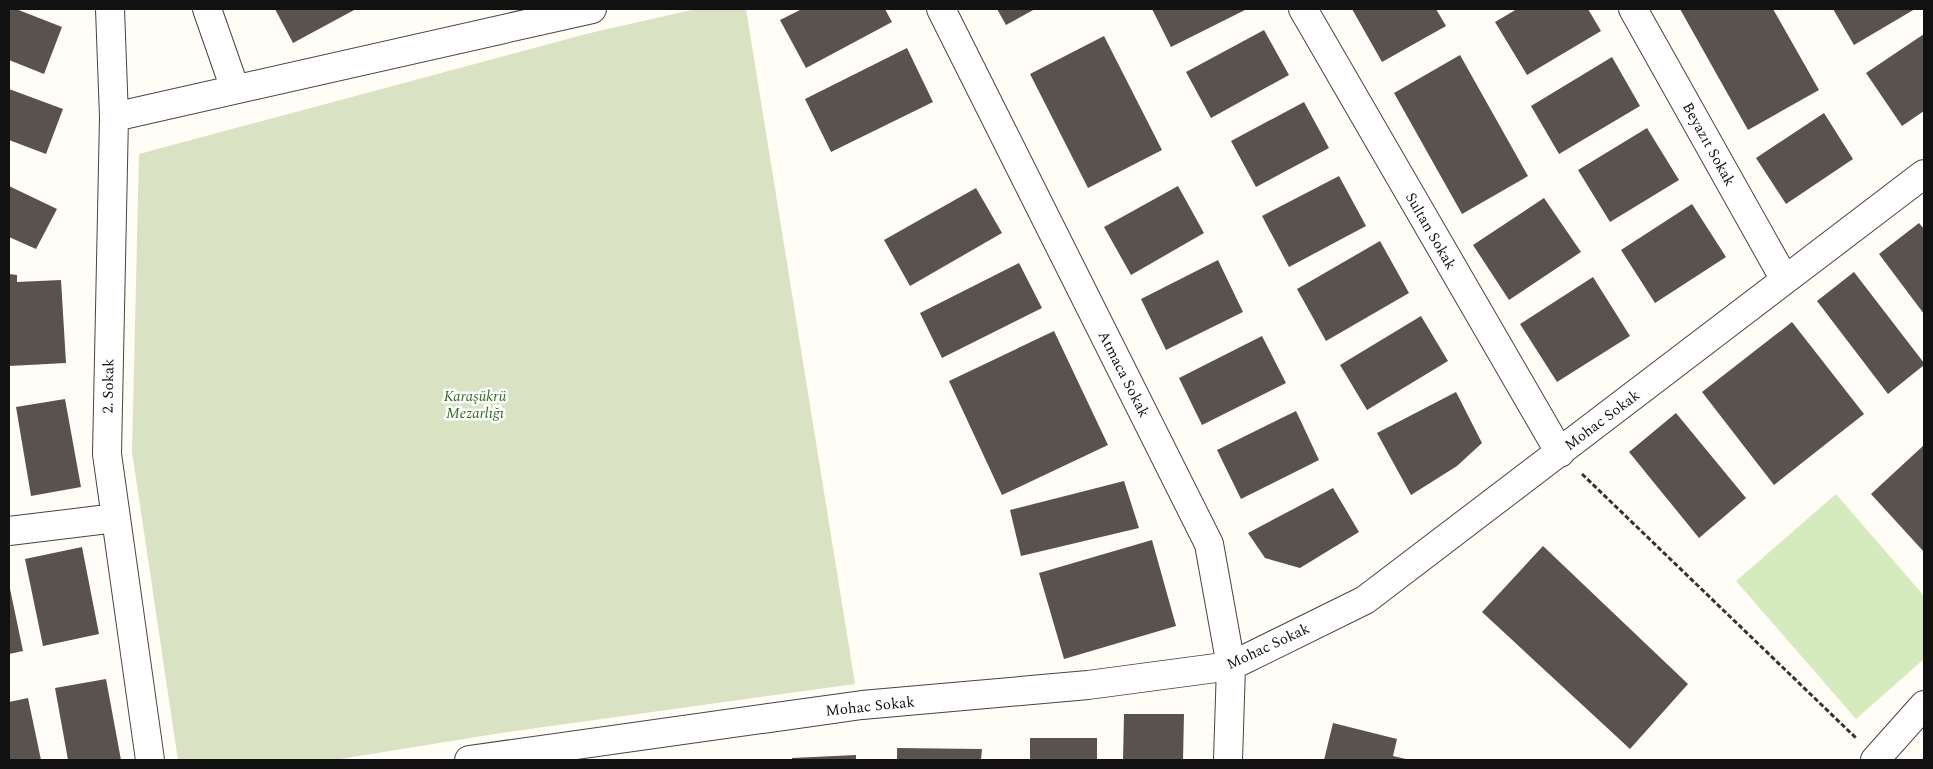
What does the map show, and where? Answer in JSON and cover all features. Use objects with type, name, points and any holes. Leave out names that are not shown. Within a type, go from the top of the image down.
[{"type":"street","name":"2. Sokak","points":[[110,9],[114,117],[107,454],[150,760]]},
{"type":"street","points":[[207,9],[235,89]]},
{"type":"street","points":[[114,117],[588,9]]},
{"type":"street","name":"Atmaca Sokak","points":[[941,9],[1209,544],[1231,666],[1228,760]]},
{"type":"street","name":"Sultan Sokak","points":[[1303,9],[1560,453]]},
{"type":"street","name":"Beyazıt Sokak","points":[[1633,9],[1785,280]]},
{"type":"street","name":"Mohac Sokak","points":[[469,760],[862,705],[1088,685],[1231,666],[1365,600],[1924,174]]},
{"type":"street","points":[[9,531],[116,518]]},
{"type":"street","points":[[1876,759],[1924,705]]},
{"type":"path","points":[[1560,453],[1876,759]]},
{"type":"green space","name":"Karaşükrü Mezarlığı","points":[[696,9],[746,9],[855,684],[501,733],[334,760],[178,760],[132,452],[139,154],[590,33]]},
{"type":"green space","points":[[1836,494],[1924,596],[1924,659],[1856,719],[1736,581]]},
{"type":"building","points":[[9,9],[16,9],[62,27],[44,74],[9,60]]},
{"type":"building","points":[[275,9],[356,9],[293,43]]},
{"type":"building","points":[[802,9],[885,9],[892,22],[806,68],[780,20]]},
{"type":"building","points":[[997,9],[1035,9],[1006,25]]},
{"type":"building","points":[[1152,9],[1247,9],[1171,47]]},
{"type":"building","points":[[1352,9],[1436,9],[1446,26],[1382,62]]},
{"type":"building","points":[[1517,9],[1588,9],[1601,31],[1527,75],[1495,22]]},
{"type":"building","points":[[1680,9],[1773,9],[1819,90],[1748,130]]},
{"type":"building","points":[[1833,9],[1915,9],[1854,45]]},
{"type":"building","points":[[1264,30],[1289,75],[1211,118],[1186,72]]},
{"type":"building","points":[[1924,34],[1924,111],[1902,126],[1866,73]]},
{"type":"building","points":[[1104,36],[1162,150],[1088,188],[1030,74]]},
{"type":"building","points":[[907,48],[933,102],[831,152],[805,99]]},
{"type":"building","points":[[1460,55],[1528,176],[1462,214],[1394,93]]},
{"type":"building","points":[[1612,57],[1640,106],[1559,154],[1531,106]]},
{"type":"building","points":[[9,89],[63,109],[46,154],[9,140]]},
{"type":"building","points":[[1304,102],[1329,148],[1256,187],[1231,141]]},
{"type":"building","points":[[1824,113],[1853,159],[1786,204],[1756,158]]},
{"type":"building","points":[[1647,128],[1679,180],[1610,222],[1578,170]]},
{"type":"building","points":[[1339,176],[1366,226],[1289,267],[1262,216]]},
{"type":"building","points":[[9,186],[57,209],[36,249],[9,237]]},
{"type":"building","points":[[1178,186],[1204,233],[1131,275],[1104,227]]},
{"type":"building","points":[[976,188],[1002,233],[910,286],[884,240]]},
{"type":"building","points":[[1544,198],[1581,252],[1509,300],[1473,245]]},
{"type":"building","points":[[1692,204],[1726,257],[1655,303],[1621,250]]},
{"type":"building","points":[[1919,223],[1924,229],[1924,314],[1879,254]]},
{"type":"building","points":[[1380,241],[1409,293],[1326,341],[1297,289]]},
{"type":"building","points":[[1218,260],[1243,312],[1166,350],[1141,299]]},
{"type":"building","points":[[1019,263],[1042,308],[942,358],[920,313]]},
{"type":"building","points":[[1854,272],[1924,363],[1924,365],[1888,394],[1817,301]]},
{"type":"building","points":[[9,274],[17,275],[17,282],[61,280],[66,363],[9,366]]},
{"type":"building","points":[[1593,277],[1630,336],[1557,382],[1520,324]]},
{"type":"building","points":[[1421,316],[1448,361],[1367,410],[1340,365]]},
{"type":"building","points":[[1792,322],[1864,414],[1774,485],[1702,392]]},
{"type":"building","points":[[1054,331],[1108,445],[1002,495],[949,381]]},
{"type":"building","points":[[1262,336],[1286,383],[1202,425],[1179,378]]},
{"type":"building","points":[[1456,392],[1482,443],[1457,466],[1411,495],[1377,433]]},
{"type":"building","points":[[65,399],[81,487],[31,496],[16,407]]},
{"type":"building","points":[[1296,411],[1319,460],[1241,499],[1217,450]]},
{"type":"building","points":[[1676,413],[1746,498],[1699,538],[1629,452]]},
{"type":"building","points":[[1924,445],[1924,552],[1871,494]]},
{"type":"building","points":[[1124,481],[1139,528],[1021,556],[1010,510]]},
{"type":"building","points":[[1333,488],[1359,532],[1300,568],[1265,558],[1248,533]]},
{"type":"building","points":[[1152,540],[1176,626],[1064,659],[1039,573]]},
{"type":"building","points":[[1543,546],[1688,684],[1630,749],[1482,612]]},
{"type":"building","points":[[82,547],[99,634],[43,646],[25,559]]},
{"type":"building","points":[[9,584],[23,651],[9,654]]},
{"type":"building","points":[[106,679],[121,760],[68,760],[55,688]]},
{"type":"building","points":[[28,698],[41,760],[9,760],[9,702]]},
{"type":"building","points":[[1124,714],[1184,714],[1183,760],[1123,760]]},
{"type":"building","points":[[1333,723],[1397,739],[1393,756],[1410,760],[1324,760]]},
{"type":"building","points":[[1030,738],[1097,738],[1097,760],[1030,760]]},
{"type":"building","points":[[897,748],[982,749],[981,760],[897,760]]},
{"type":"building","points":[[856,755],[856,760],[792,760],[792,758]]}]
